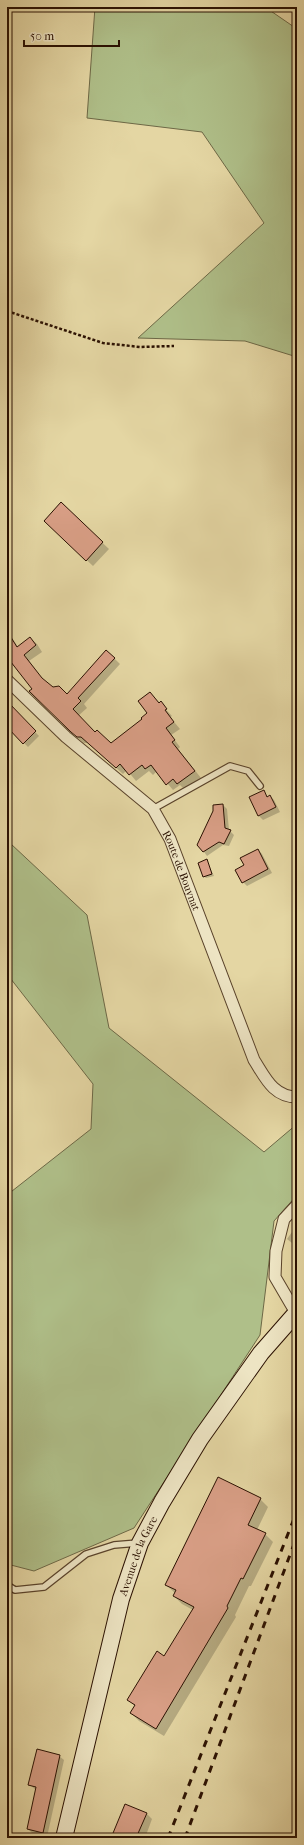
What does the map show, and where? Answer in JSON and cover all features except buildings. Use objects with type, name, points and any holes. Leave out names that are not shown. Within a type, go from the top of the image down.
[{"type":"street","name":"Route de Bouynat","points":[[7,680],[66,737],[153,809],[170,839],[254,1060],[272,1088],[290,1097],[297,1097]]},
{"type":"street","points":[[296,1312],[275,1277],[276,1251],[284,1218],[297,1205]]},
{"type":"street","name":"Avenue de la Gare","points":[[64,1838],[121,1599],[140,1543],[162,1502],[200,1439],[261,1353],[296,1312]]},
{"type":"lane","points":[[153,809],[230,766],[248,770],[260,786]]},
{"type":"lane","points":[[7,1585],[15,1590],[44,1587],[86,1554],[114,1545],[140,1543]]},
{"type":"path","points":[[7,311],[103,343],[140,346],[174,346]]},
{"type":"green space","points":[[95,7],[265,7],[297,29],[297,357],[245,341],[138,338],[264,223],[202,132],[87,118]]},
{"type":"green space","points":[[11,844],[87,915],[109,1028],[264,1152],[297,1124],[297,1195],[274,1221],[260,1335],[134,1528],[34,1571],[7,1564],[7,1195],[91,1129],[93,1084],[7,974],[7,874]]},
{"type":"railway","points":[[168,1838],[297,1511]]},
{"type":"railway","points":[[185,1838],[297,1536]]}]
